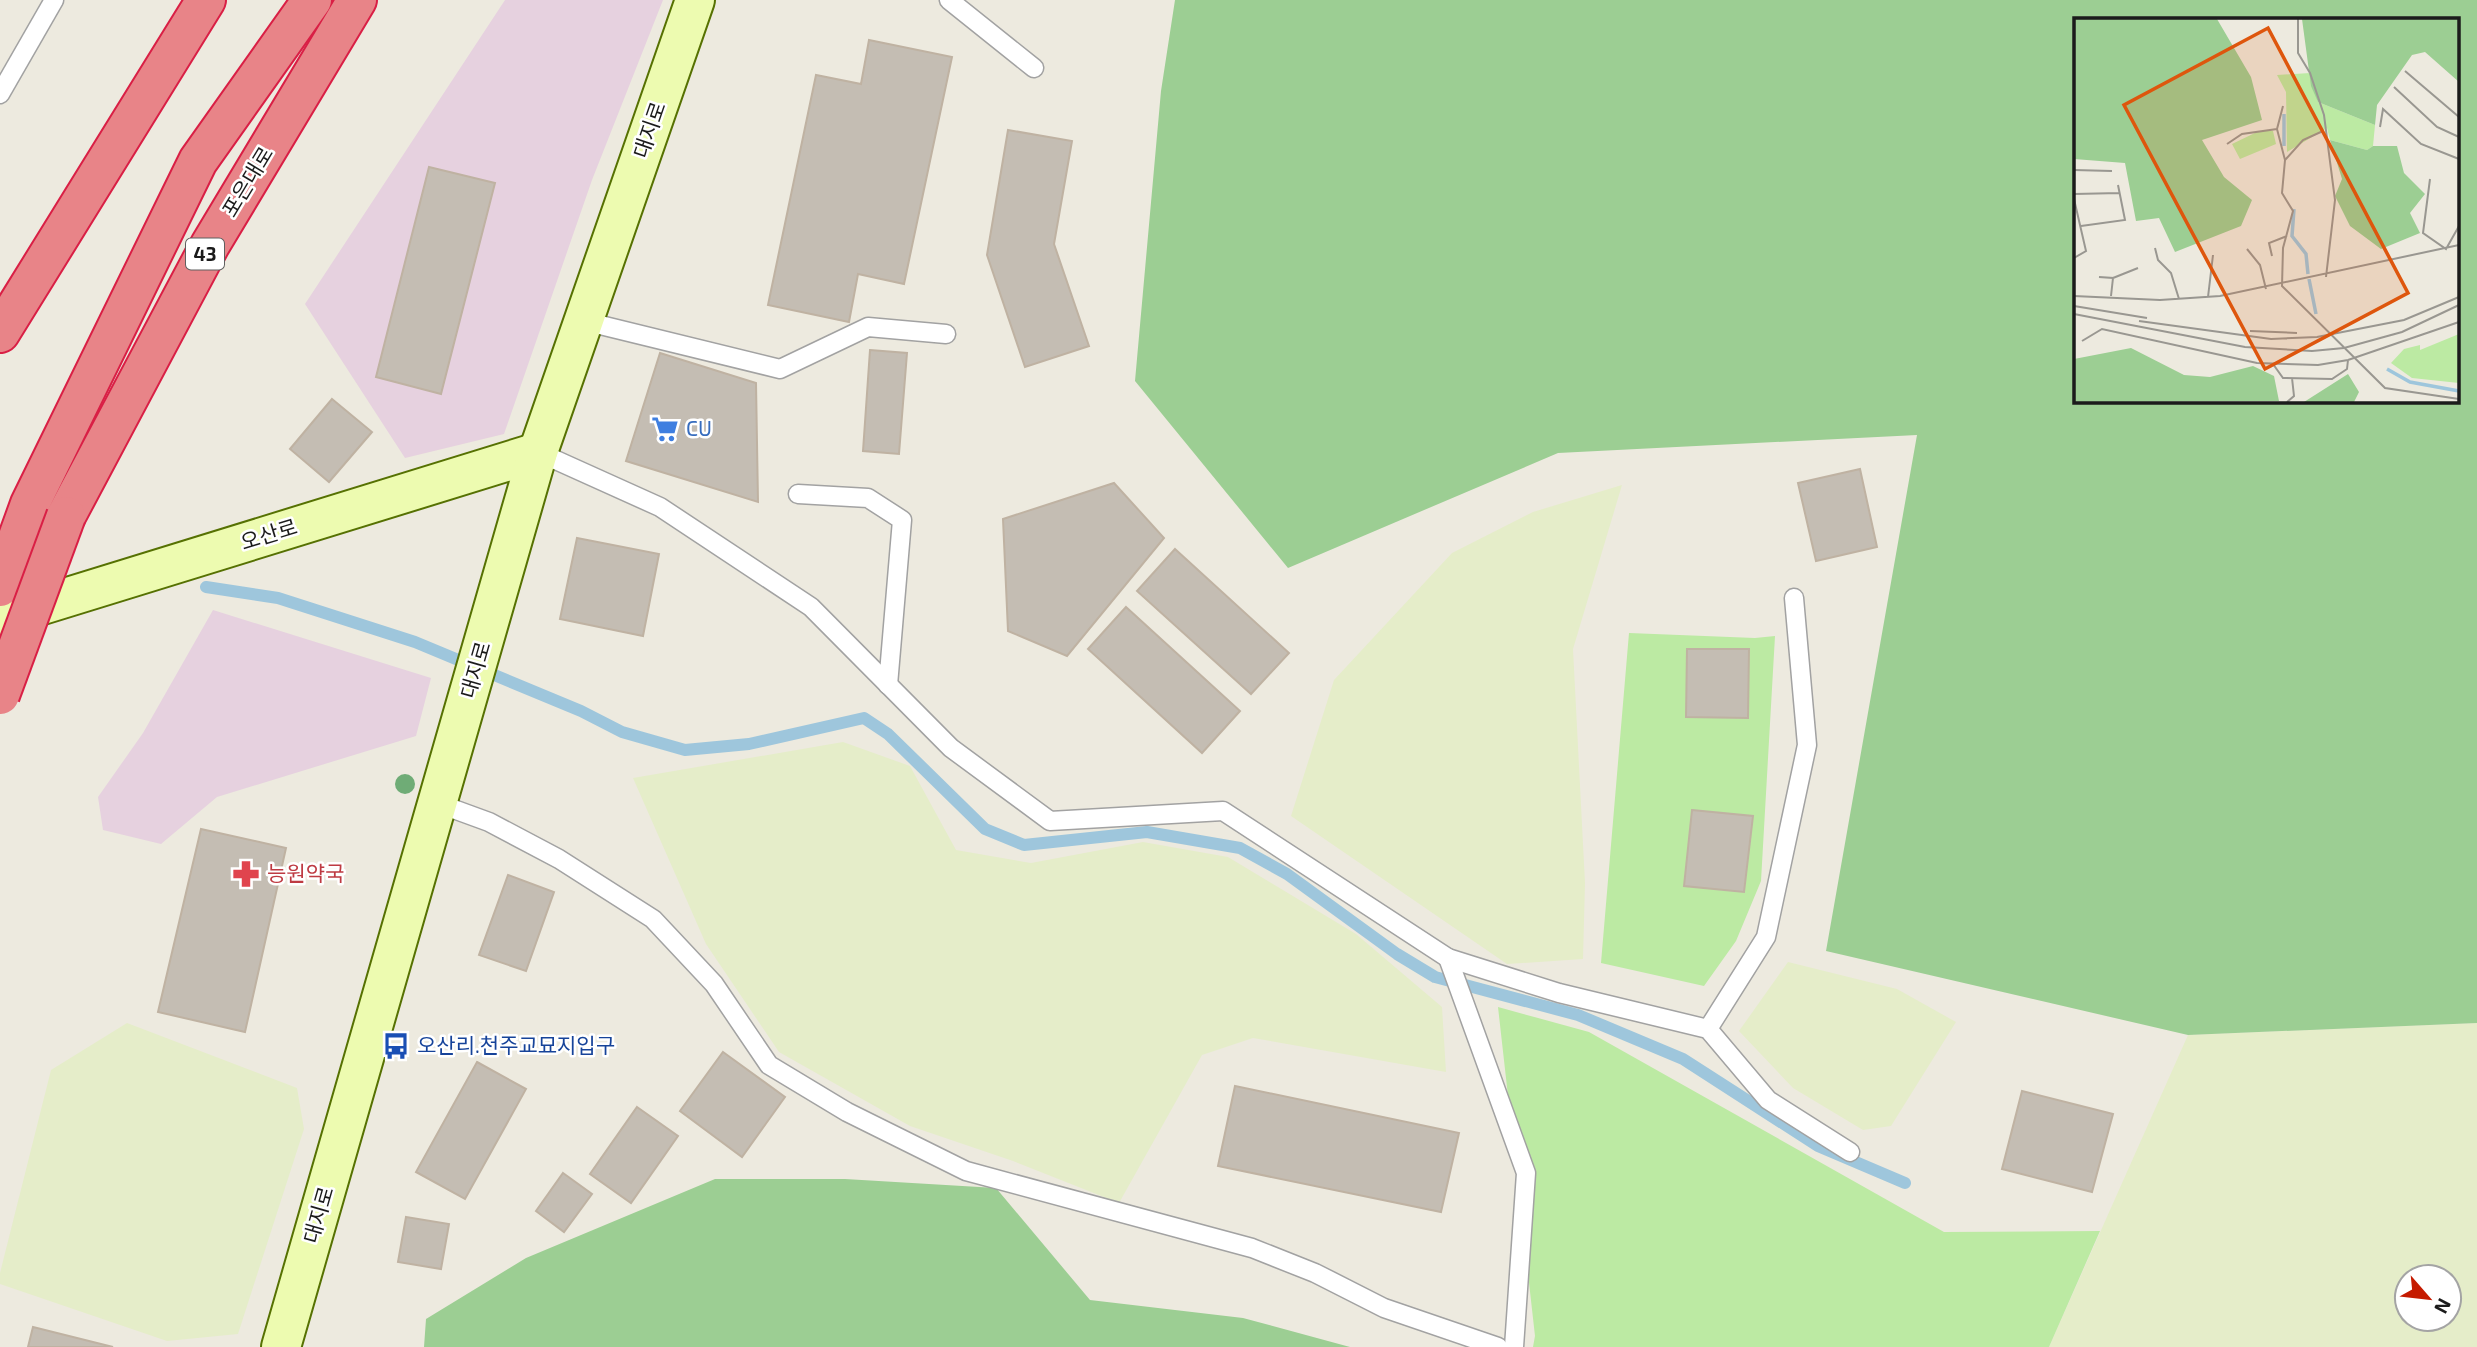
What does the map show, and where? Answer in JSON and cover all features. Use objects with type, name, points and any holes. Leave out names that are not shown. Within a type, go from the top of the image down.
[{"type":"highway","points":[[0,333],[206,0]]},
{"type":"highway","name":"43","points":[[0,587],[30,504],[198,161],[312,0]]},
{"type":"highway","name":"포은대로","points":[[0,695],[66,516],[210,245],[357,0]]},
{"type":"main road","name":"대지로","points":[[281,1347],[538,452],[695,0]]},
{"type":"main road","name":"오산로","points":[[0,618],[538,452]]},
{"type":"lane","points":[[3,85],[54,0]]},
{"type":"lane","points":[[949,0],[1034,68]]},
{"type":"lane","points":[[584,321],[780,369],[868,327],[946,334]]},
{"type":"lane","points":[[538,452],[660,507],[811,607],[951,748],[1050,821],[1223,811],[1449,961],[1559,993],[1708,1029],[1768,1101],[1850,1152]]},
{"type":"lane","points":[[798,494],[868,498],[902,520],[888,685]]},
{"type":"lane","points":[[1708,1029],[1766,937],[1807,745],[1794,598]]},
{"type":"lane","points":[[438,803],[489,821],[559,859],[653,919],[714,984],[769,1065],[847,1112],[966,1171],[1252,1248],[1315,1273],[1384,1308],[1497,1347]]},
{"type":"lane","points":[[1449,961],[1526,1173],[1514,1347]]},
{"type":"shaded area","points":[[505,0],[663,0],[592,180],[504,434],[405,458],[305,304]]},
{"type":"shaded area","points":[[213,610],[431,678],[416,736],[217,797],[161,844],[103,830],[98,797],[143,733]]},
{"type":"green space","points":[[1175,0],[2477,0],[2477,1023],[2188,1035],[1826,951],[1917,435],[1558,453],[1288,568],[1135,381],[1161,91]]},
{"type":"green space","points":[[1622,485],[1573,649],[1585,883],[1583,959],[1507,964],[1291,816],[1334,680],[1452,553],[1533,512]]},
{"type":"green space","points":[[1629,633],[1755,638],[1775,636],[1761,881],[1736,941],[1704,986],[1601,963]]},
{"type":"green space","points":[[843,742],[910,766],[956,850],[1031,863],[1143,842],[1228,857],[1356,934],[1442,1007],[1446,1072],[1253,1038],[1202,1055],[1119,1203],[1013,1161],[910,1126],[779,1052],[706,944],[633,778]]},
{"type":"green space","points":[[1788,962],[1897,989],[1956,1022],[1891,1126],[1863,1130],[1793,1088],[1739,1031]]},
{"type":"green space","points":[[1498,1007],[1589,1032],[1944,1232],[2100,1231],[2049,1347],[1533,1347],[1535,1336]]},
{"type":"green space","points":[[127,1023],[297,1088],[304,1129],[238,1334],[167,1341],[0,1284],[0,1273],[51,1070]]},
{"type":"green space","points":[[2477,1023],[2477,1347],[2049,1347],[2188,1035]]},
{"type":"green space","points":[[715,1179],[845,1179],[996,1188],[1090,1300],[1243,1318],[1350,1347],[424,1347],[426,1319],[526,1258]]},
{"type":"building","points":[[869,40],[952,57],[904,284],[858,274],[849,322],[768,305],[816,75],[861,84]]},
{"type":"building","points":[[1008,130],[1072,141],[1054,244],[1089,346],[1025,367],[987,255]]},
{"type":"building","points":[[429,167],[495,183],[441,394],[376,377]]},
{"type":"building","points":[[870,350],[907,353],[899,454],[863,451]]},
{"type":"building","points":[[660,353],[756,383],[758,502],[626,461]]},
{"type":"building","points":[[332,399],[372,432],[329,482],[290,449]]},
{"type":"building","points":[[1860,469],[1877,547],[1816,561],[1798,483]]},
{"type":"building","points":[[1114,483],[1164,538],[1067,656],[1008,631],[1003,519]]},
{"type":"building","points":[[577,538],[659,554],[643,636],[560,619]]},
{"type":"building","points":[[1175,549],[1289,653],[1251,694],[1137,591]]},
{"type":"building","points":[[1126,607],[1240,711],[1202,753],[1088,649]]},
{"type":"building","points":[[1687,649],[1749,649],[1748,718],[1686,717]]},
{"type":"building","points":[[1692,810],[1753,816],[1744,892],[1684,886]]},
{"type":"building","points":[[201,829],[286,848],[245,1032],[158,1012]]},
{"type":"building","points":[[508,875],[554,892],[526,971],[479,955]]},
{"type":"building","points":[[723,1052],[785,1097],[742,1157],[680,1111]]},
{"type":"building","points":[[477,1062],[526,1089],[465,1199],[416,1172]]},
{"type":"building","points":[[1235,1086],[1459,1133],[1441,1212],[1218,1166]]},
{"type":"building","points":[[2022,1091],[2113,1114],[2092,1192],[2002,1169]]},
{"type":"building","points":[[637,1107],[678,1136],[631,1203],[590,1174]]},
{"type":"building","points":[[563,1173],[592,1194],[564,1232],[536,1211]]},
{"type":"building","points":[[406,1217],[449,1224],[441,1269],[398,1262]]},
{"type":"building","points":[[33,1327],[113,1347],[28,1347]]},
{"type":"waterway","points":[[206,587],[278,598],[415,642],[581,711],[622,732],[685,750],[749,744],[864,718],[888,734],[985,829],[1024,845],[1147,832],[1240,848],[1287,874],[1397,954],[1435,977],[1578,1015],[1683,1059],[1818,1146],[1905,1183]]},
{"type":"place","name":"CU","points":[[665,429]]},
{"type":"place","name":"능원약국","points":[[246,874]]},
{"type":"place","name":"오산리.천주교묘지입구","points":[[396,1046]]}]
